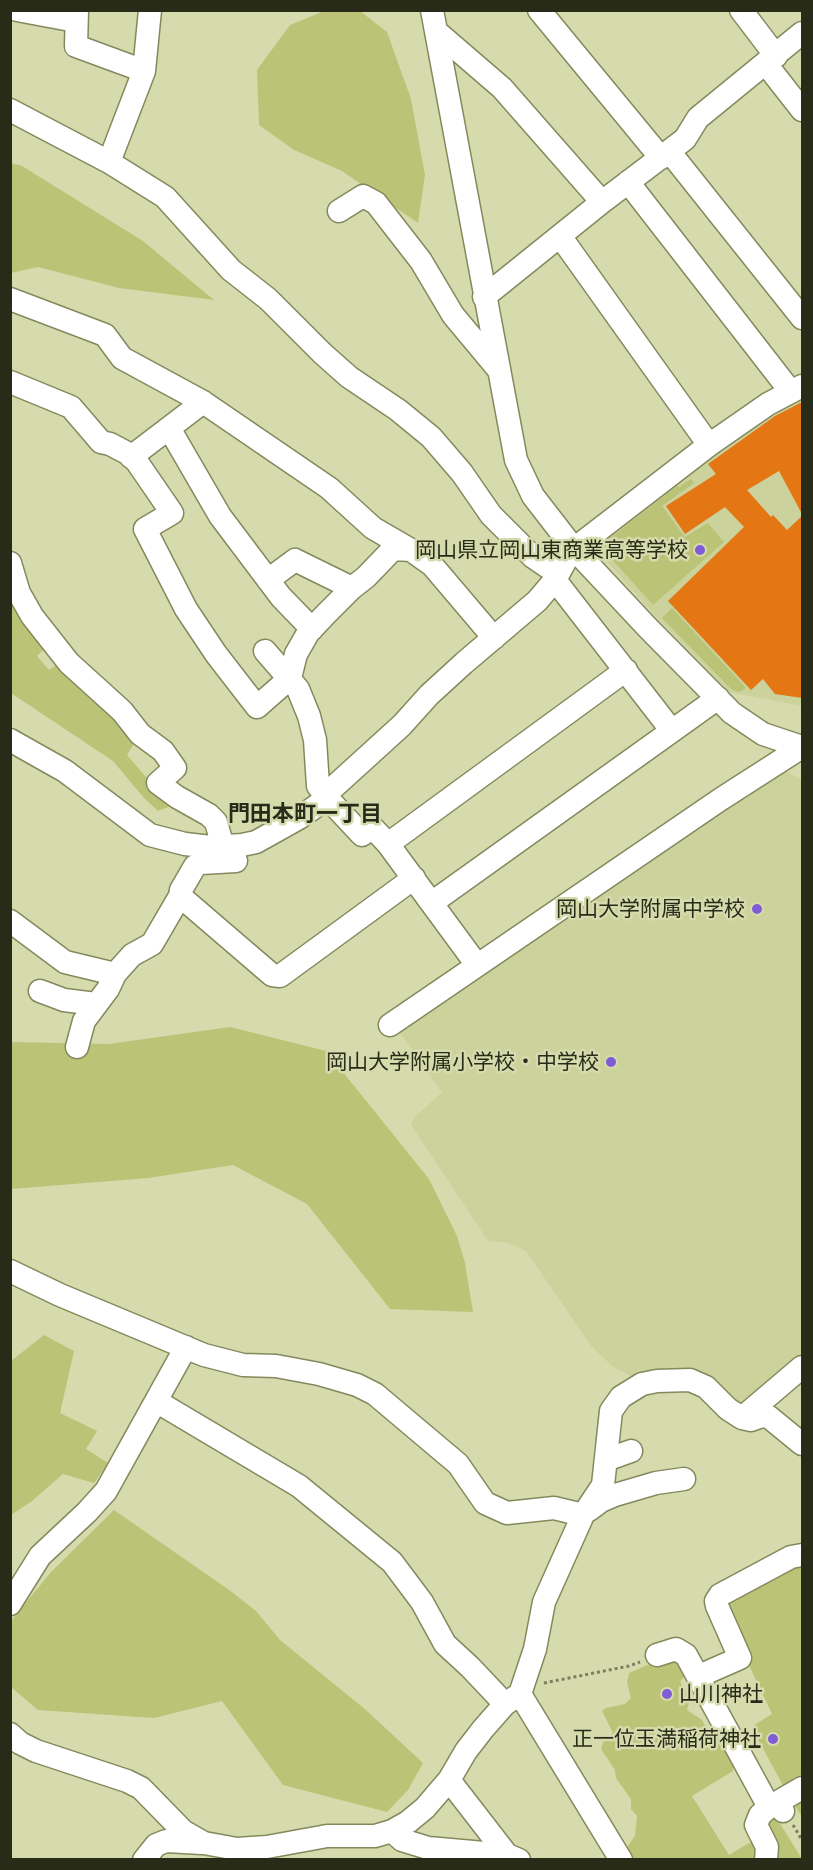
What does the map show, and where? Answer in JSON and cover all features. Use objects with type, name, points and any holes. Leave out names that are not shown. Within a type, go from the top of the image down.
[{"type":"street","points":[[17,10],[76,16],[76,46],[144,71]]},
{"type":"street","points":[[109,162],[144,71],[150,10]]},
{"type":"street","points":[[539,10],[665,154],[802,318]]},
{"type":"street","points":[[741,10],[802,110]]},
{"type":"street","points":[[435,21],[501,88],[602,202]]},
{"type":"street","points":[[435,21],[484,297],[516,460],[533,496],[574,549],[732,713],[763,734],[802,747]]},
{"type":"street","points":[[484,297],[685,139],[698,118],[802,33]]},
{"type":"street","points":[[10,110],[109,162],[165,197],[231,270],[268,299],[322,353],[349,377],[398,410],[431,437],[462,472],[491,515],[556,577],[672,731]]},
{"type":"street","points":[[10,740],[65,771],[150,835],[185,844],[221,841],[256,842],[322,802],[325,795],[349,782],[352,772],[402,725],[429,695],[537,601],[574,549],[709,445],[768,404],[796,389],[628,182]]},
{"type":"street","points":[[339,211],[363,196],[376,203],[421,261],[453,315],[499,370]]},
{"type":"street","points":[[560,236],[709,445]]},
{"type":"street","points":[[10,300],[105,335],[122,358],[203,402],[329,488],[373,528],[432,564],[494,638]]},
{"type":"street","points":[[10,382],[71,407],[101,442],[110,444],[137,462],[172,513],[145,529],[186,609],[216,654],[257,707],[290,678],[296,654],[312,629],[352,588],[393,549],[411,550]]},
{"type":"street","points":[[131,456],[203,402]]},
{"type":"street","points":[[169,428],[220,516],[281,597],[312,629]]},
{"type":"street","points":[[268,580],[295,560],[352,588]]},
{"type":"street","points":[[10,563],[19,594],[32,616],[69,663],[122,711],[140,734],[163,751],[175,768],[158,783],[216,822],[221,841]]},
{"type":"street","points":[[265,651],[298,688],[309,716],[315,741],[318,786],[362,835],[372,827],[388,844],[433,902],[477,966]]},
{"type":"street","points":[[388,844],[626,670]]},
{"type":"street","points":[[433,902],[718,698]]},
{"type":"street","points":[[390,1025],[721,799],[802,747]]},
{"type":"street","points":[[77,1047],[84,1021],[132,955],[152,944],[195,866],[201,862],[254,858],[270,852],[332,812],[325,795]]},
{"type":"street","points":[[180,896],[272,975],[280,976],[414,878]]},
{"type":"street","points":[[10,921],[65,962],[116,974]]},
{"type":"street","points":[[40,991],[64,999],[96,1004]]},
{"type":"street","points":[[10,1271],[60,1295],[204,1355],[243,1365],[276,1366],[319,1374],[357,1385],[375,1394],[458,1464],[485,1503],[507,1513],[554,1508],[583,1515]]},
{"type":"street","points":[[10,1604],[40,1556],[106,1491],[186,1347]]},
{"type":"street","points":[[742,1418],[802,1367]]},
{"type":"street","points":[[144,1860],[156,1845],[166,1841],[215,1850],[267,1847],[327,1836],[375,1836],[392,1831],[425,1808],[449,1780],[466,1751],[516,1695],[535,1649],[544,1602],[583,1515],[603,1485],[611,1411],[621,1397],[642,1384],[683,1379],[696,1381],[742,1418],[751,1420],[762,1416],[769,1417],[802,1444]]},
{"type":"street","points":[[156,1401],[299,1486],[392,1562],[422,1602],[445,1644],[470,1666],[516,1695],[621,1860]]},
{"type":"street","points":[[606,1460],[631,1451]]},
{"type":"street","points":[[583,1515],[601,1501],[615,1494],[656,1483],[684,1479]]},
{"type":"street","points":[[699,1676],[740,1658],[717,1606],[717,1599],[727,1590],[791,1557],[802,1555]]},
{"type":"street","points":[[657,1655],[680,1649],[688,1657],[777,1807]]},
{"type":"street","points":[[10,1734],[20,1743],[36,1751],[127,1781],[141,1788],[183,1831],[215,1850]]},
{"type":"street","points":[[449,1780],[513,1857]]},
{"type":"street","points":[[766,1860],[767,1847],[756,1825],[760,1815],[777,1807],[802,1788]]},
{"type":"street","points":[[392,1831],[402,1840],[428,1848],[513,1857]]},
{"type":"path","points":[[516,1695],[628,1666],[657,1655]]},
{"type":"shaded area","points":[[324,11],[360,11],[387,32],[411,99],[425,175],[418,223],[342,171],[294,150],[259,125],[257,70],[290,25]]},
{"type":"shaded area","points":[[11,163],[22,166],[143,241],[214,300],[119,288],[38,267],[11,273]]},
{"type":"shaded area","name":"岡山県立岡山東商業高等学校","points":[[802,398],[802,706],[729,692],[651,611],[592,545],[776,411]]},
{"type":"shaded area","points":[[691,479],[694,483],[662,506],[685,537],[708,523],[724,542],[653,605],[600,546],[677,486]]},
{"type":"shaded area","points":[[10,578],[49,644],[37,656],[49,670],[62,661],[137,739],[127,755],[171,806],[158,811],[113,761],[11,693]]},
{"type":"shaded area","points":[[672,608],[746,688],[739,692],[731,689],[662,618]]},
{"type":"shaded area","name":"岡山大学附属小学校・中学校","points":[[784,770],[802,780],[802,1355],[746,1406],[736,1407],[700,1376],[636,1379],[612,1366],[592,1347],[526,1251],[509,1243],[488,1241],[411,1125],[414,1118],[442,1092],[399,1032]]},
{"type":"shaded area","points":[[230,1027],[326,1051],[429,1179],[457,1236],[465,1263],[473,1312],[390,1309],[307,1204],[233,1165],[148,1178],[11,1189],[11,1042],[109,1044]]},
{"type":"shaded area","points":[[44,1335],[74,1351],[60,1413],[97,1431],[86,1449],[108,1463],[94,1483],[63,1474],[32,1501],[11,1515],[11,1361]]},
{"type":"shaded area","points":[[114,1510],[256,1611],[280,1640],[366,1710],[423,1763],[408,1790],[387,1812],[283,1785],[222,1701],[154,1718],[38,1710],[11,1687],[11,1621],[51,1572]]},
{"type":"shaded area","points":[[802,1564],[802,1817],[754,1732],[753,1727],[756,1724],[772,1714],[724,1612],[729,1596]]},
{"type":"shaded area","points":[[680,1660],[687,1672],[680,1682],[690,1698],[687,1710],[702,1720],[712,1738],[724,1744],[733,1760],[733,1771],[692,1796],[729,1855],[766,1833],[770,1816],[779,1822],[802,1859],[640,1860],[630,1856],[626,1849],[635,1836],[637,1816],[631,1809],[631,1799],[616,1778],[615,1770],[601,1749],[604,1740],[613,1733],[602,1711],[625,1704],[631,1698],[627,1682],[629,1673],[654,1662]]},
{"type":"building","name":"岡山県立岡山東商業高等学校","points":[[802,402],[802,514],[779,471],[747,490],[771,517],[773,515],[787,530],[802,516],[802,698],[775,694],[763,679],[751,690],[668,601],[744,527],[725,507],[685,534],[666,506],[716,474],[708,464],[775,416]]},
{"type":"place","name":"岡山県立岡山東商業高等学校","points":[[700,550]]},
{"type":"place","name":"岡山大学附属中学校","points":[[757,909]]},
{"type":"place","name":"岡山大学附属小学校・中学校","points":[[611,1062]]},
{"type":"place","name":"山川神社","points":[[667,1694]]},
{"type":"place","name":"正一位玉満稲荷神社","points":[[773,1739]]},
{"type":"district","name":"門田本町一丁目","points":[[305,814]]}]
